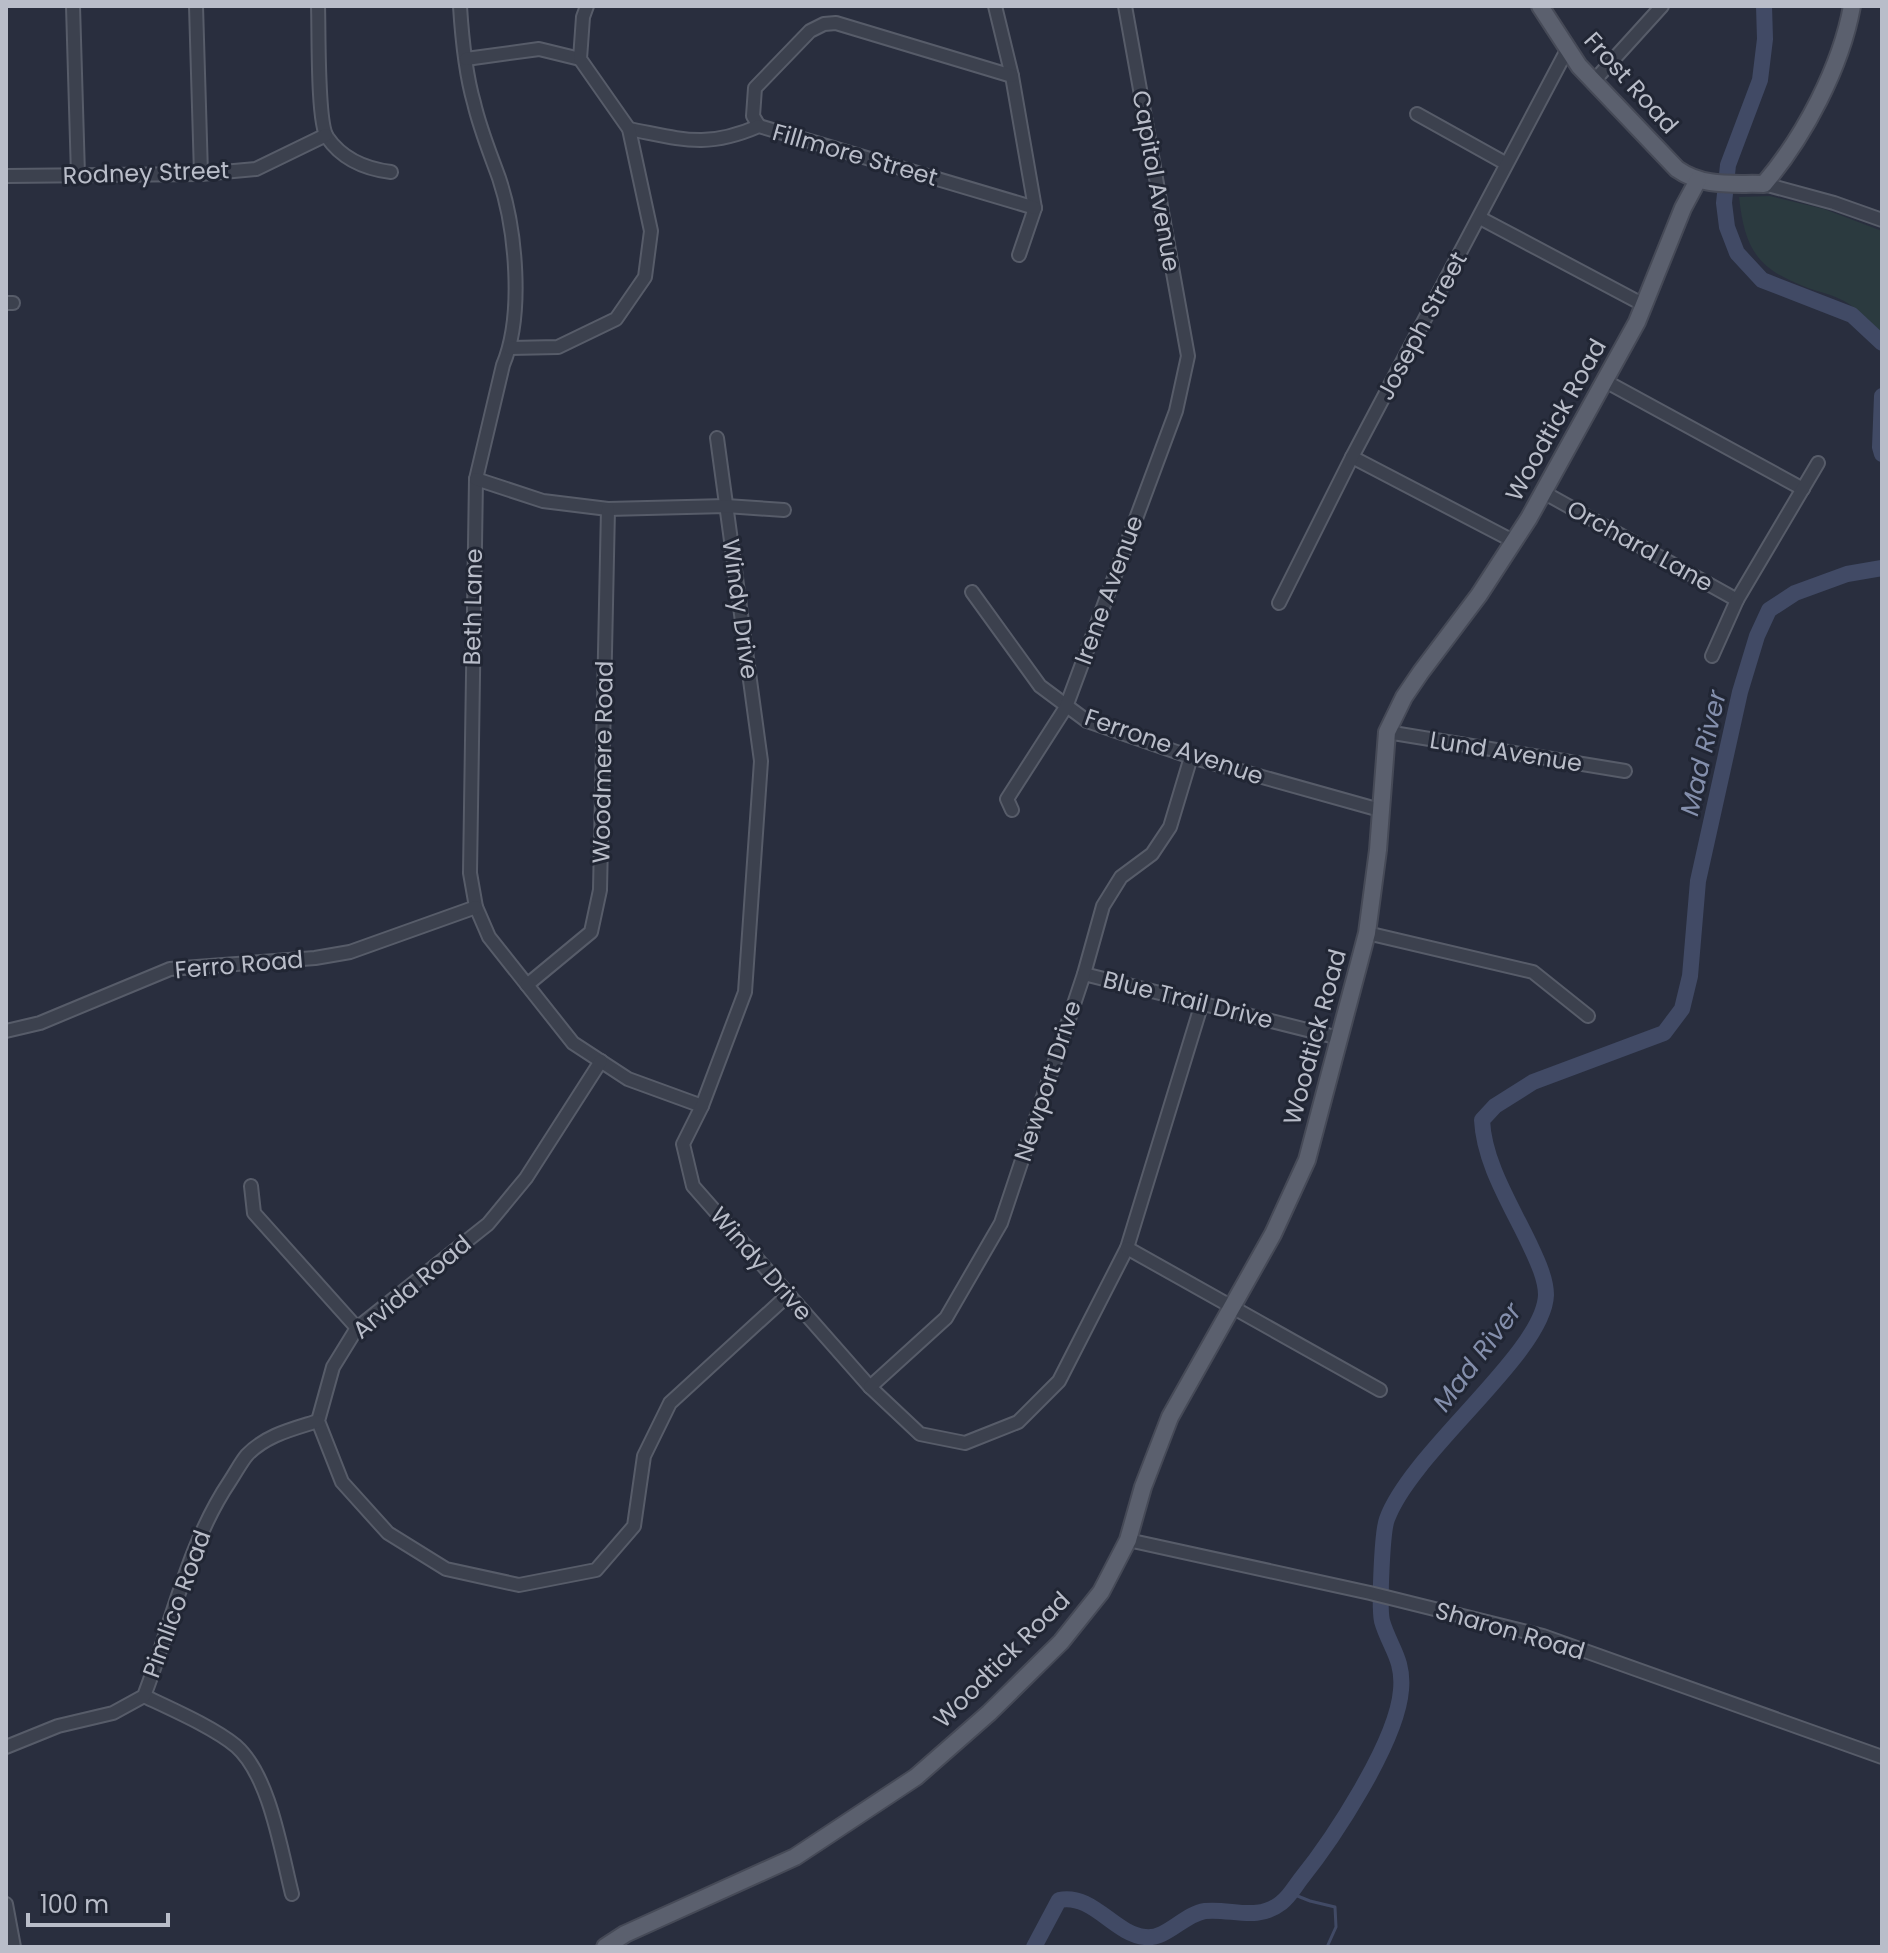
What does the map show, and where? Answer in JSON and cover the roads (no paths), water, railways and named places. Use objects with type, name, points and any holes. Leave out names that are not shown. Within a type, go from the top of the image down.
[{"type":"main road","name":"Frost Road","points":[[1540,6],[1567,50],[1593,82],[1677,169],[1698,180]]},
{"type":"main road","points":[[1698,180],[1716,184],[1764,184],[1789,152],[1829,75],[1845,39],[1852,6]]},
{"type":"main road","name":"Woodtick Road","points":[[605,1947],[625,1934],[795,1857],[916,1777],[989,1713],[1061,1642],[1101,1592],[1128,1540],[1143,1487],[1170,1417],[1273,1234],[1307,1160],[1367,933],[1378,850],[1387,732],[1404,697],[1515,542],[1644,305],[1683,208],[1698,180]]},
{"type":"street","points":[[73,6],[78,175]]},
{"type":"street","points":[[196,6],[201,174]]},
{"type":"street","points":[[318,6],[319,82],[326,135],[351,161],[372,170],[391,172]]},
{"type":"street","name":"Beth Lane","points":[[460,6],[473,100],[499,180],[513,246],[514,297],[510,348],[503,365],[476,479],[470,873],[476,907],[489,937],[573,1043],[628,1079],[702,1106]]},
{"type":"street","points":[[510,348],[558,347],[616,319],[645,277],[651,231],[629,129],[580,59],[583,17],[587,6]]},
{"type":"street","points":[[995,6],[1012,76],[1035,208],[1019,255]]},
{"type":"street","name":"Capitol Avenue","points":[[1125,6],[1188,356]]},
{"type":"street","points":[[1593,82],[1662,6]]},
{"type":"street","points":[[759,126],[753,116],[755,88],[793,47],[824,24],[836,23],[1012,76]]},
{"type":"street","points":[[466,59],[539,49],[580,59]]},
{"type":"street","name":"Joseph Street","points":[[1279,603],[1352,457],[1480,218],[1505,163],[1567,50]]},
{"type":"street","points":[[1417,114],[1505,163]]},
{"type":"street","name":"Fillmore Street","points":[[629,129],[702,142],[731,138],[759,126],[1035,208]]},
{"type":"street","name":"Rodney Street","points":[[6,176],[201,174],[256,169],[326,135]]},
{"type":"street","points":[[1764,184],[1796,191],[1882,220]]},
{"type":"street","points":[[1480,218],[1644,305]]},
{"type":"street","name":"Irene Avenue","points":[[1012,810],[1007,799],[1066,707],[1176,411],[1188,356]]},
{"type":"street","points":[[1605,381],[1803,489]]},
{"type":"street","name":"Windy Drive","points":[[717,438],[761,761],[745,992],[702,1106],[683,1144],[693,1186],[870,1387],[920,1434],[965,1443],[1018,1422],[1059,1381],[1127,1248],[1202,1003]]},
{"type":"street","points":[[1352,457],[1515,542]]},
{"type":"street","points":[[1712,656],[1737,600],[1818,463]]},
{"type":"street","points":[[476,479],[543,501],[608,509],[726,506],[784,510]]},
{"type":"street","name":"Orchard Lane","points":[[1543,492],[1737,600]]},
{"type":"street","name":"Woodmere Road","points":[[527,985],[591,932],[600,890],[608,509]]},
{"type":"street","name":"Ferrone Avenue","points":[[972,592],[1040,686],[1087,721],[1191,757],[1380,810]]},
{"type":"street","name":"Lund Avenue","points":[[1387,732],[1625,771]]},
{"type":"street","name":"Newport Drive","points":[[870,1387],[946,1318],[1001,1223],[1084,974],[1103,906],[1121,877],[1152,854],[1170,827],[1191,757]]},
{"type":"street","name":"Ferro Road","points":[[6,1031],[40,1023],[170,969],[315,958],[350,952],[476,907]]},
{"type":"street","points":[[1367,933],[1533,972],[1588,1016]]},
{"type":"street","name":"Blue Trail Drive","points":[[1084,974],[1339,1038]]},
{"type":"street","name":"Arvida Road","points":[[318,1421],[333,1367],[357,1328],[488,1224],[526,1178],[601,1061]]},
{"type":"street","points":[[251,1186],[254,1213],[357,1328]]},
{"type":"street","points":[[1127,1248],[1380,1390]]},
{"type":"street","points":[[318,1421],[342,1482],[388,1533],[446,1569],[519,1585],[596,1570],[634,1526],[644,1456],[670,1403],[788,1295]]},
{"type":"street","name":"Pimlico Road","points":[[6,1747],[58,1726],[113,1713],[144,1696],[194,1549],[219,1497],[248,1455],[277,1433],[318,1421]]},
{"type":"street","name":"Sharon Road","points":[[1128,1540],[1370,1593],[1543,1636],[1882,1757]]},
{"type":"street","points":[[144,1696],[236,1746],[253,1766],[268,1803],[292,1894]]},
{"type":"street","points":[[6,1904],[14,1947]]},
{"type":"waterway","name":"Mad River","points":[[1764,6],[1765,39],[1760,80],[1728,165],[1724,203],[1727,227],[1737,253],[1762,280],[1852,315],[1882,343]]},
{"type":"waterway","name":"Mad River","points":[[1882,396],[1882,454]]},
{"type":"waterway","name":"Mad River","points":[[1034,1947],[1059,1900],[1082,1902],[1123,1929],[1145,1937],[1160,1935],[1205,1911],[1253,1913],[1272,1909],[1289,1895],[1345,1816],[1388,1736],[1401,1690],[1398,1661],[1381,1613],[1382,1554],[1387,1519],[1401,1492],[1422,1463],[1524,1345],[1540,1318],[1546,1295],[1537,1262],[1493,1168],[1482,1120],[1495,1106],[1533,1082],[1664,1033],[1682,1009],[1690,976],[1698,881],[1740,692],[1757,636],[1769,610],[1795,593],[1847,574],[1882,568]]},
{"type":"waterway","points":[[1290,1893],[1335,1907],[1336,1927],[1327,1947]]}]
